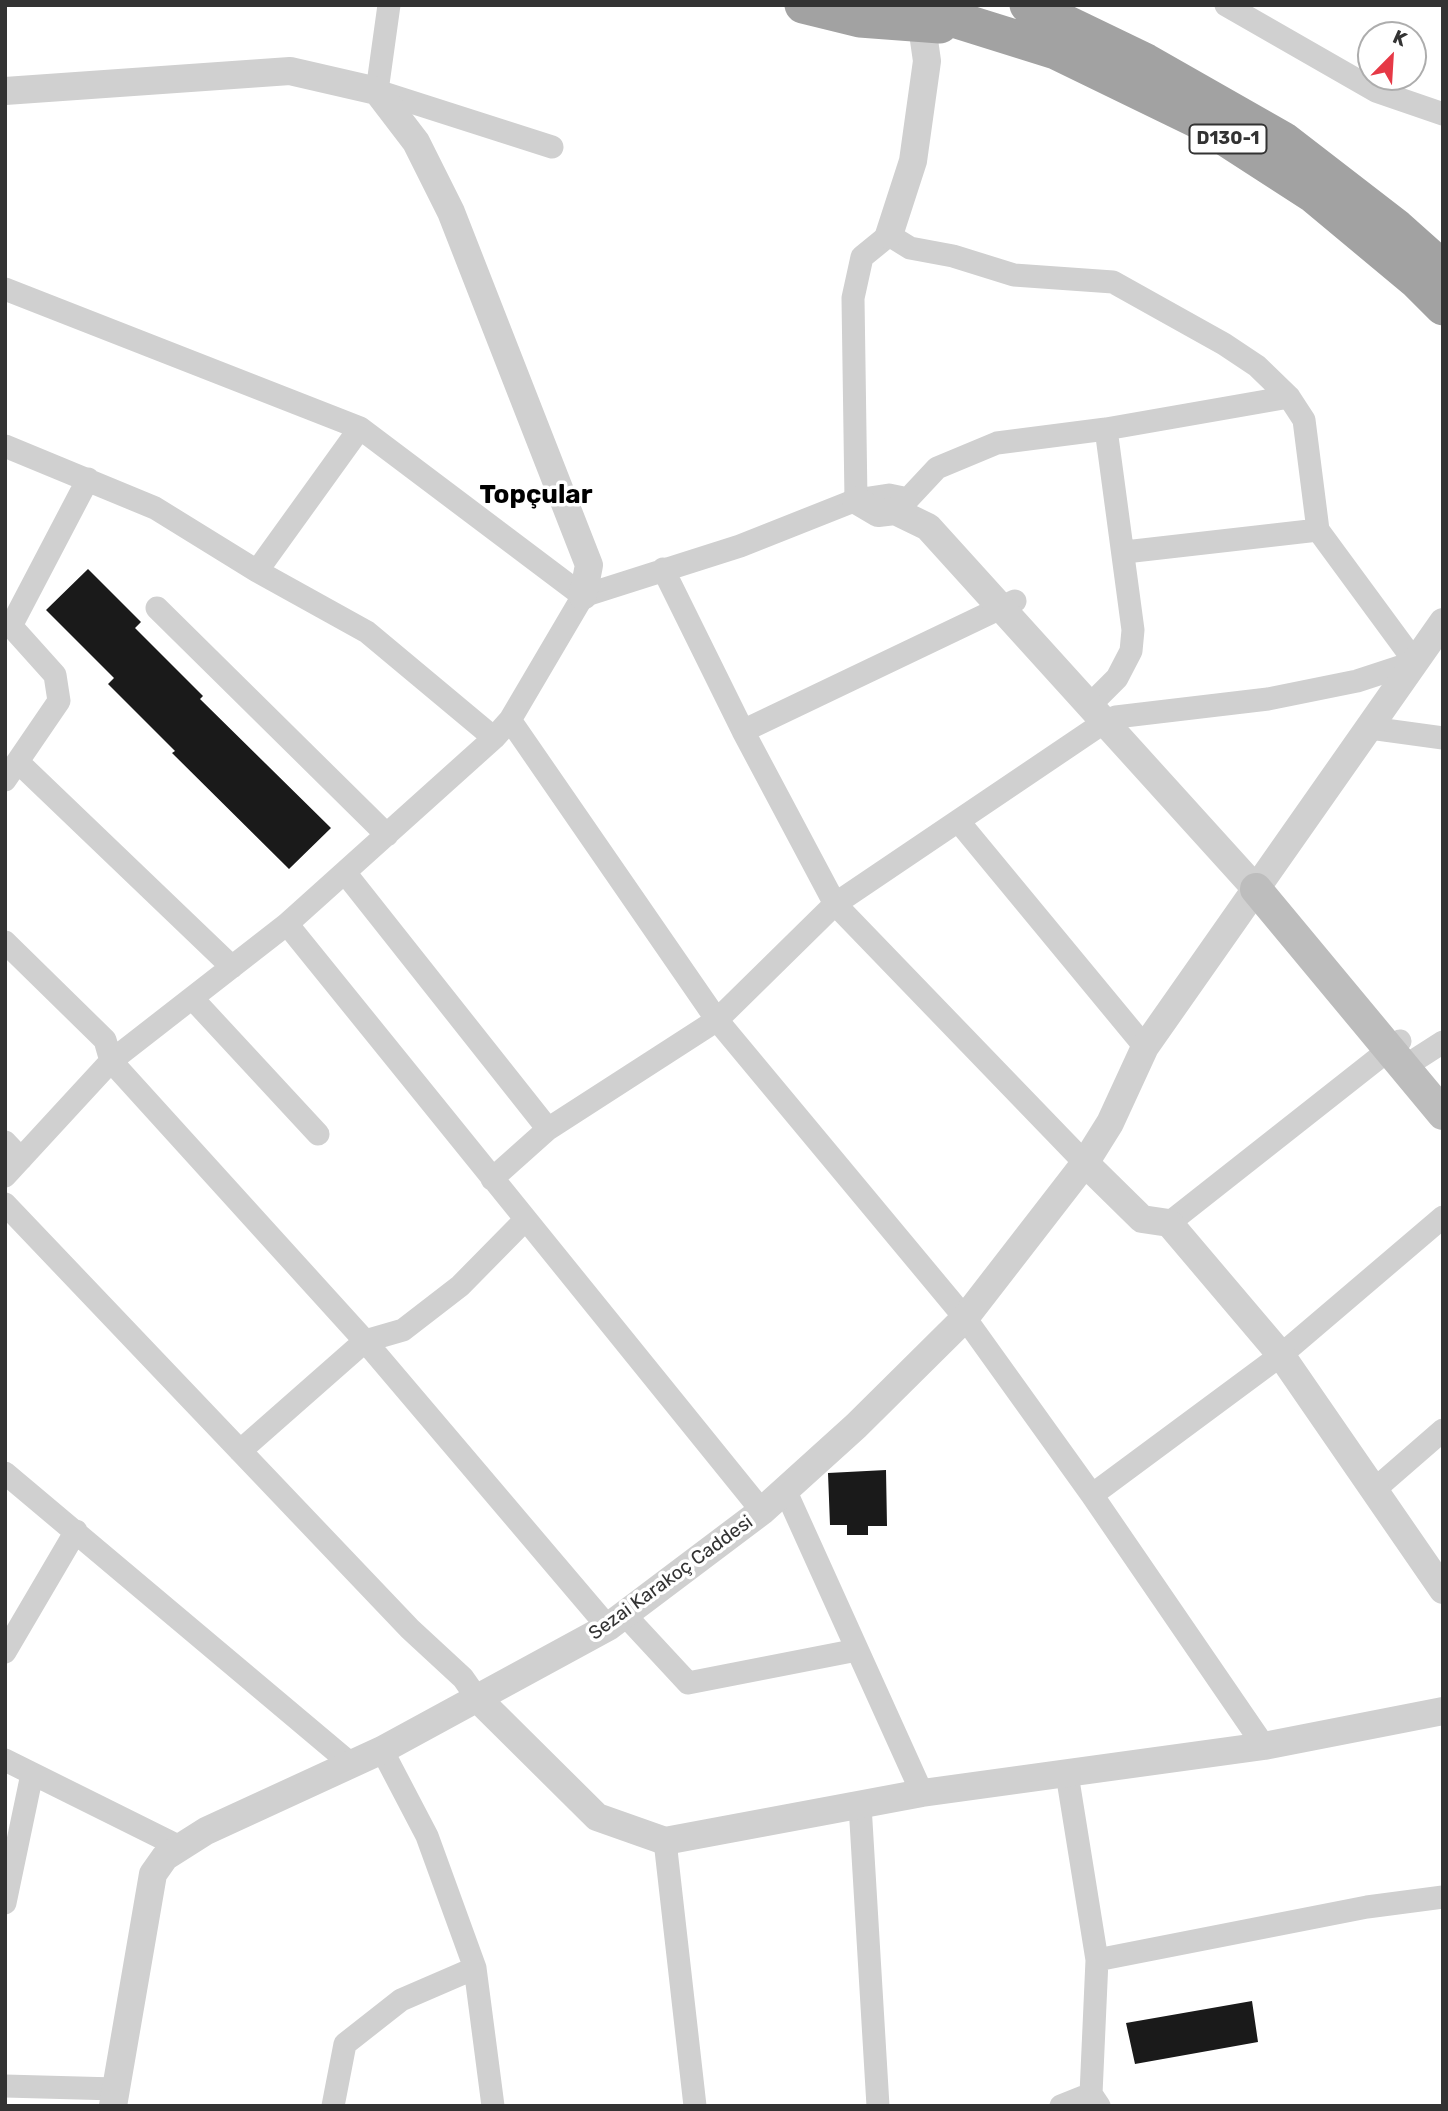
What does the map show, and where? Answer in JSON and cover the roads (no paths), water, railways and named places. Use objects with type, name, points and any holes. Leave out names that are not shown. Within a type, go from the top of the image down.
[{"type":"highway","points":[[803,5],[860,19],[916,15]]},
{"type":"highway","name":"D130-1","points":[[1028,5],[1146,62],[1283,140],[1397,228],[1443,269]]},
{"type":"highway","name":"D130-1","points":[[916,15],[981,25],[1089,65],[1198,120],[1314,195],[1416,280],[1443,307]]},
{"type":"main road","points":[[1259,883],[1402,1054],[1443,1114]]},
{"type":"main road","points":[[1402,1054],[1443,1092]]},
{"type":"street","points":[[10,1159],[111,1061],[287,924],[495,738],[510,720],[583,596],[589,565],[451,212],[416,142],[377,91],[388,5]]},
{"type":"street","points":[[1226,5],[1377,91],[1443,114]]},
{"type":"street","points":[[856,500],[853,298],[862,257],[889,234],[913,161],[927,61],[916,15]]},
{"type":"street","points":[[5,91],[290,71],[377,91],[552,147]]},
{"type":"street","points":[[492,1179],[548,1129],[717,1020],[835,904],[959,822],[1107,712],[1268,699],[1357,681],[1415,662],[1318,530],[1304,420],[1289,397],[1258,366],[1113,282],[1014,275],[953,256],[910,248],[889,234]]},
{"type":"street","points":[[5,289],[360,428],[583,596]]},
{"type":"street","points":[[908,499],[937,468],[997,443],[1106,429],[1289,397]]},
{"type":"street","points":[[257,571],[360,428]]},
{"type":"street","points":[[1106,429],[1125,552],[1133,630],[1131,650],[1117,678],[1107,712]]},
{"type":"street","points":[[5,446],[155,508],[257,571],[367,632],[495,738]]},
{"type":"street","points":[[88,479],[8,624],[55,675],[59,701],[12,771],[232,967]]},
{"type":"street","points":[[583,596],[740,546],[856,500],[890,495],[908,499],[934,514],[1008,605]]},
{"type":"street","points":[[856,500],[878,513],[895,511],[928,527],[1008,605],[1259,883]]},
{"type":"street","points":[[1125,552],[1318,530]]},
{"type":"street","points":[[663,569],[743,732],[835,904],[1142,1219],[1169,1223],[1281,1355],[1443,1590]]},
{"type":"street","points":[[743,732],[1008,605]]},
{"type":"street","points":[[157,608],[387,835]]},
{"type":"street","name":"Sezai Karakoç Caddesi","points":[[115,2097],[153,1874],[165,1857],[206,1830],[382,1750],[540,1667],[616,1621],[786,1492],[965,1318],[1085,1163],[1110,1123],[1145,1047],[1443,622]]},
{"type":"street","points":[[510,720],[717,1020],[965,1318],[1092,1495],[1264,1746]]},
{"type":"street","points":[[1370,729],[1443,738]]},
{"type":"street","points":[[959,822],[1145,1047]]},
{"type":"street","points":[[346,874],[548,1129]]},
{"type":"street","points":[[287,924],[762,1511]]},
{"type":"street","points":[[5,942],[105,1040],[111,1061],[616,1621],[688,1683],[857,1650]]},
{"type":"street","points":[[192,998],[318,1134]]},
{"type":"street","points":[[1169,1223],[1402,1054],[1443,1042]]},
{"type":"street","points":[[5,1204],[410,1629],[463,1678],[477,1698],[597,1817],[665,1841],[922,1793],[1264,1746],[1443,1711]]},
{"type":"street","points":[[1092,1495],[1281,1355],[1443,1217]]},
{"type":"street","points":[[240,1451],[365,1341],[404,1330],[460,1286],[525,1220]]},
{"type":"street","points":[[1374,1490],[1443,1430]]},
{"type":"street","points":[[5,1473],[351,1764]]},
{"type":"street","points":[[786,1492],[922,1793]]},
{"type":"street","points":[[5,1652],[76,1531]]},
{"type":"street","points":[[382,1750],[427,1836],[475,1968],[493,2106]]},
{"type":"street","points":[[5,1760],[180,1847]]},
{"type":"street","points":[[5,1903],[32,1774]]},
{"type":"street","points":[[1061,2106],[1096,2100],[1097,1960],[1067,1774]]},
{"type":"street","points":[[860,1805],[878,2106]]},
{"type":"street","points":[[665,1841],[695,2106]]},
{"type":"street","points":[[1097,1960],[1367,1907],[1443,1897]]},
{"type":"street","points":[[333,2106],[345,2044],[401,2000],[475,1968]]},
{"type":"street","points":[[5,2086],[115,2097]]},
{"type":"district","name":"Topçular","points":[[536,495]]}]
